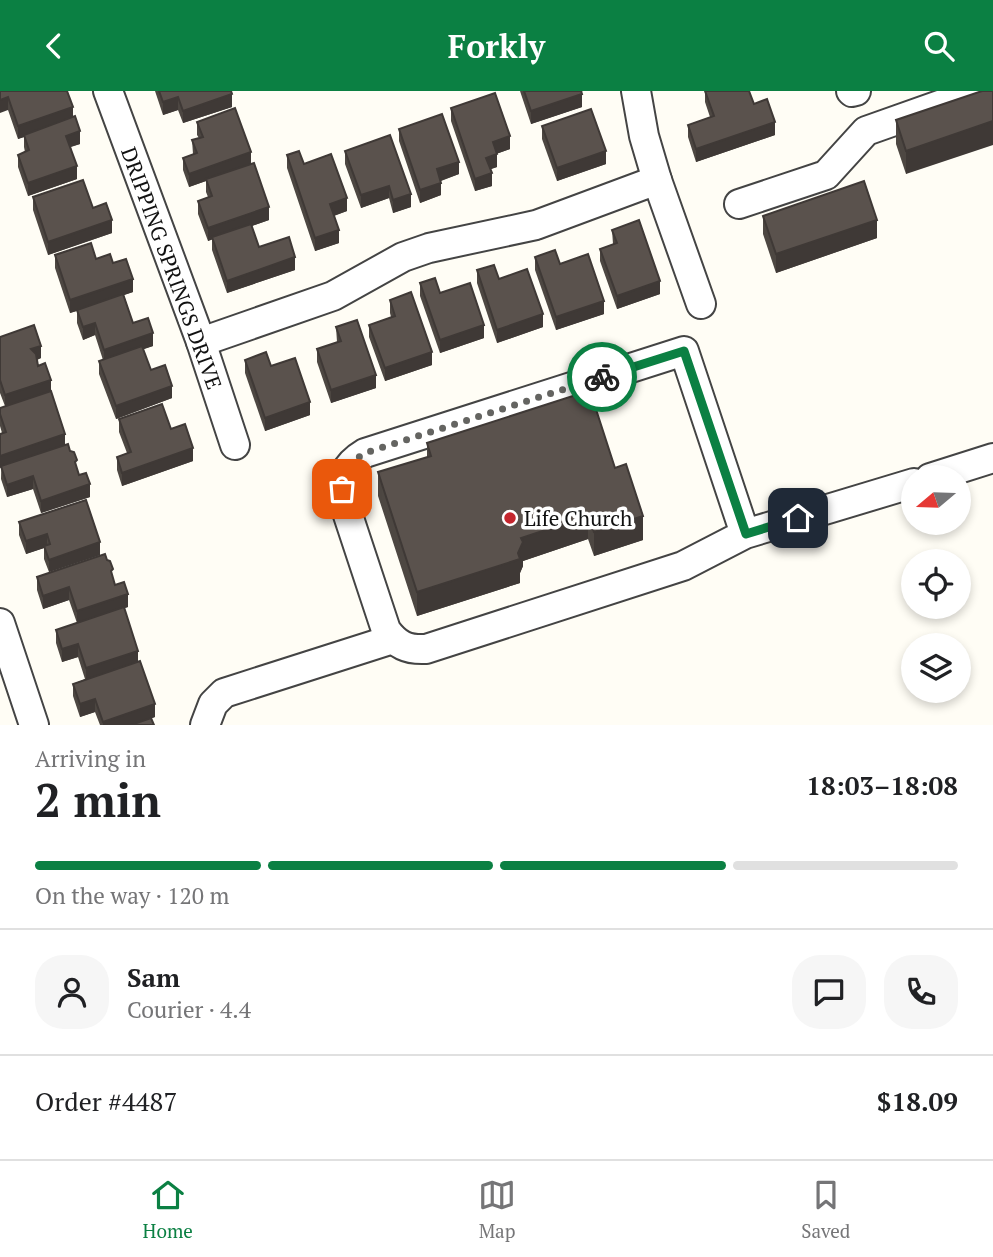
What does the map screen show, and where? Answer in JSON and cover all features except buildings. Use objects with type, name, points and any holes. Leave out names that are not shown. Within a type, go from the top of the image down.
[{"type":"street","name":"DRIPPING SPRINGS DRIVE","points":[[108,91],[201,342],[235,445]]},
{"type":"street","points":[[636,91],[644,136],[657,180],[701,305]]},
{"type":"street","points":[[739,205],[826,175],[866,131],[979,91]]},
{"type":"street","points":[[201,342],[333,296],[403,257],[429,248],[536,225],[657,180]]},
{"type":"street","points":[[746,534],[684,351],[365,453],[355,459],[343,478],[344,500],[386,630],[402,646],[413,649],[426,649],[683,566],[746,534],[901,487]]},
{"type":"street","points":[[971,465],[993,458]]},
{"type":"street","points":[[0,623],[34,725]]},
{"type":"street","points":[[205,725],[213,704],[224,693],[393,639]]},
{"type":"way so far","points":[[342,489],[348,467],[365,453],[602,377]]},
{"type":"place","name":"Life Church","points":[[510,518]]},
{"type":"route","points":[[602,377],[684,351],[746,534],[798,518]]}]
